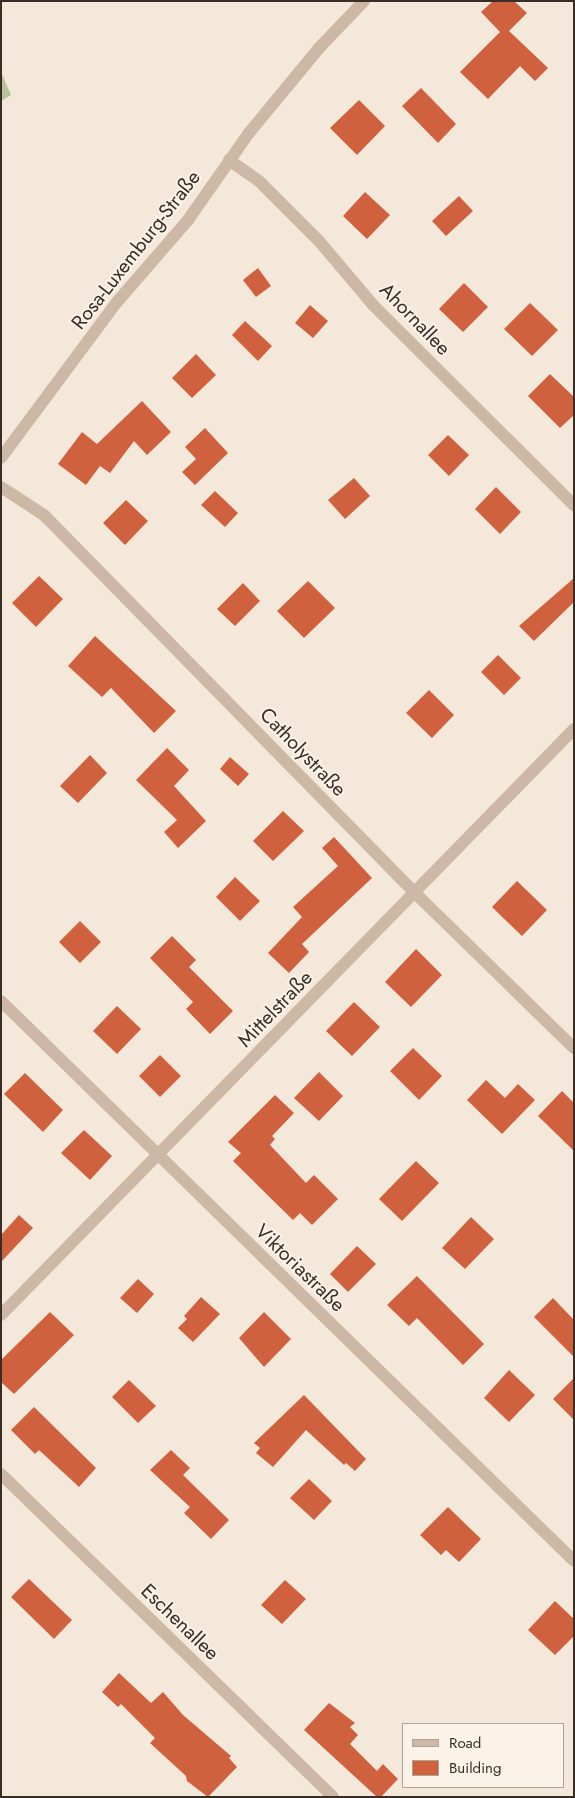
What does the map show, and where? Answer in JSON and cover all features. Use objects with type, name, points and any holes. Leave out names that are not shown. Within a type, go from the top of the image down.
[{"type":"street","name":"Rosa-Luxemburg-Straße","points":[[1,458],[117,302],[188,220],[229,160],[319,48],[364,1]]},
{"type":"street","name":"Ahornallee","points":[[229,160],[273,195],[319,241],[374,304],[574,505]]},
{"type":"street","name":"Catholystraße","points":[[1,487],[44,515],[415,893],[574,1048]]},
{"type":"street","name":"Mittelstraße","points":[[1,1315],[574,729]]},
{"type":"street","name":"Viktoriastraße","points":[[1,1002],[574,1561]]},
{"type":"street","name":"Eschenallee","points":[[1,1474],[333,1797]]},
{"type":"green space","points":[[1,72],[11,95],[1,101]]},
{"type":"building","points":[[493,1],[514,1],[527,13],[509,31],[548,68],[535,81],[520,66],[488,99],[460,72],[500,32],[481,12]]},
{"type":"building","points":[[421,88],[456,124],[438,143],[402,106]]},
{"type":"building","points":[[359,100],[385,126],[357,155],[330,128]]},
{"type":"building","points":[[365,192],[390,215],[367,239],[343,216]]},
{"type":"building","points":[[459,196],[473,211],[446,236],[432,221]]},
{"type":"building","points":[[258,268],[271,286],[256,297],[243,280]]},
{"type":"building","points":[[464,283],[488,307],[463,332],[439,309]]},
{"type":"building","points":[[530,303],[558,330],[532,356],[504,329]]},
{"type":"building","points":[[310,305],[328,321],[313,338],[295,323]]},
{"type":"building","points":[[245,321],[272,346],[258,361],[232,335]]},
{"type":"building","points":[[196,354],[216,375],[192,398],[172,378]]},
{"type":"building","points":[[550,374],[574,397],[574,415],[560,428],[528,396]]},
{"type":"building","points":[[142,401],[171,432],[147,455],[134,441],[110,473],[100,466],[86,485],[58,464],[82,432],[97,444]]},
{"type":"building","points":[[205,428],[228,453],[195,485],[182,472],[196,459],[185,447]]},
{"type":"building","points":[[448,435],[469,455],[449,476],[428,455]]},
{"type":"building","points":[[354,478],[370,496],[345,519],[328,500]]},
{"type":"building","points":[[496,487],[521,512],[500,534],[475,509]]},
{"type":"building","points":[[215,491],[238,513],[225,527],[201,505]]},
{"type":"building","points":[[126,500],[148,521],[125,545],[103,523]]},
{"type":"building","points":[[39,576],[63,599],[36,627],[12,603]]},
{"type":"building","points":[[574,578],[574,602],[534,641],[519,626]]},
{"type":"building","points":[[308,581],[335,608],[304,638],[277,611]]},
{"type":"building","points":[[243,583],[260,601],[235,626],[217,609]]},
{"type":"building","points":[[95,636],[176,711],[154,733],[111,688],[102,697],[68,666]]},
{"type":"building","points":[[498,655],[521,678],[504,695],[481,672]]},
{"type":"building","points":[[429,690],[454,715],[432,738],[406,713]]},
{"type":"building","points":[[167,748],[189,770],[174,786],[206,821],[178,848],[164,832],[177,820],[136,780]]},
{"type":"building","points":[[90,755],[107,773],[78,803],[60,786]]},
{"type":"building","points":[[230,757],[249,774],[238,786],[220,769]]},
{"type":"building","points":[[283,811],[304,831],[273,861],[253,841]]},
{"type":"building","points":[[334,837],[372,878],[302,944],[309,952],[289,973],[268,953],[302,917],[293,907],[338,866],[322,848]]},
{"type":"building","points":[[235,877],[260,901],[240,921],[216,897]]},
{"type":"building","points":[[517,881],[547,910],[522,936],[492,907]]},
{"type":"building","points":[[80,921],[101,942],[80,963],[59,942]]},
{"type":"building","points":[[172,936],[196,960],[189,967],[233,1011],[210,1034],[186,1009],[193,1002],[150,958]]},
{"type":"building","points":[[416,949],[442,975],[411,1007],[385,982]]},
{"type":"building","points":[[354,1002],[380,1027],[352,1056],[326,1031]]},
{"type":"building","points":[[117,1006],[141,1029],[117,1054],[93,1031]]},
{"type":"building","points":[[413,1048],[442,1076],[419,1100],[390,1071]]},
{"type":"building","points":[[160,1055],[181,1076],[160,1097],[139,1076]]},
{"type":"building","points":[[319,1072],[343,1096],[319,1121],[294,1098]]},
{"type":"building","points":[[25,1073],[63,1110],[43,1132],[4,1094]]},
{"type":"building","points":[[486,1080],[505,1098],[518,1084],[535,1100],[502,1134],[467,1100]]},
{"type":"building","points":[[562,1091],[574,1103],[574,1151],[538,1116]]},
{"type":"building","points":[[275,1095],[294,1113],[272,1136],[275,1139],[270,1145],[306,1183],[314,1175],[338,1199],[312,1225],[300,1213],[293,1220],[233,1161],[241,1153],[228,1142]]},
{"type":"building","points":[[84,1130],[112,1156],[90,1180],[61,1153]]},
{"type":"building","points":[[416,1161],[439,1183],[402,1221],[379,1199]]},
{"type":"building","points":[[19,1215],[33,1228],[1,1262],[1,1235]]},
{"type":"building","points":[[471,1217],[494,1239],[465,1269],[442,1248]]},
{"type":"building","points":[[357,1246],[376,1264],[348,1292],[330,1274]]},
{"type":"building","points":[[417,1276],[484,1344],[463,1365],[417,1318],[409,1326],[387,1305]]},
{"type":"building","points":[[138,1279],[154,1294],[137,1313],[120,1298]]},
{"type":"building","points":[[201,1297],[220,1314],[193,1342],[178,1328],[187,1319],[184,1316]]},
{"type":"building","points":[[553,1298],[574,1320],[574,1357],[534,1317]]},
{"type":"building","points":[[50,1312],[74,1335],[14,1394],[1,1382],[1,1360]]},
{"type":"building","points":[[264,1312],[291,1339],[264,1367],[239,1338]]},
{"type":"building","points":[[509,1370],[535,1395],[509,1422],[484,1398]]},
{"type":"building","points":[[574,1378],[574,1420],[553,1399]]},
{"type":"building","points":[[129,1380],[156,1406],[138,1423],[112,1397]]},
{"type":"building","points":[[304,1395],[366,1459],[355,1471],[346,1463],[344,1465],[306,1430],[273,1467],[256,1453],[260,1448],[254,1443]]},
{"type":"building","points":[[34,1407],[96,1468],[79,1487],[39,1450],[35,1454],[11,1430]]},
{"type":"building","points":[[171,1450],[190,1468],[183,1475],[229,1520],[211,1539],[184,1513],[190,1507],[150,1470]]},
{"type":"building","points":[[309,1479],[332,1501],[314,1520],[290,1498]]},
{"type":"building","points":[[448,1507],[481,1539],[459,1562],[446,1550],[441,1555],[420,1535]]},
{"type":"building","points":[[29,1579],[72,1620],[54,1639],[11,1597]]},
{"type":"building","points":[[285,1580],[306,1599],[282,1624],[261,1605]]},
{"type":"building","points":[[555,1601],[574,1619],[574,1636],[555,1655],[528,1630]]},
{"type":"building","points":[[119,1673],[151,1703],[163,1692],[183,1715],[231,1756],[229,1758],[237,1767],[208,1797],[187,1781],[186,1776],[150,1743],[155,1738],[121,1704],[118,1707],[102,1692]]},
{"type":"building","points":[[329,1703],[355,1723],[350,1727],[358,1735],[350,1744],[377,1771],[383,1764],[398,1779],[381,1797],[377,1797],[304,1730]]}]
